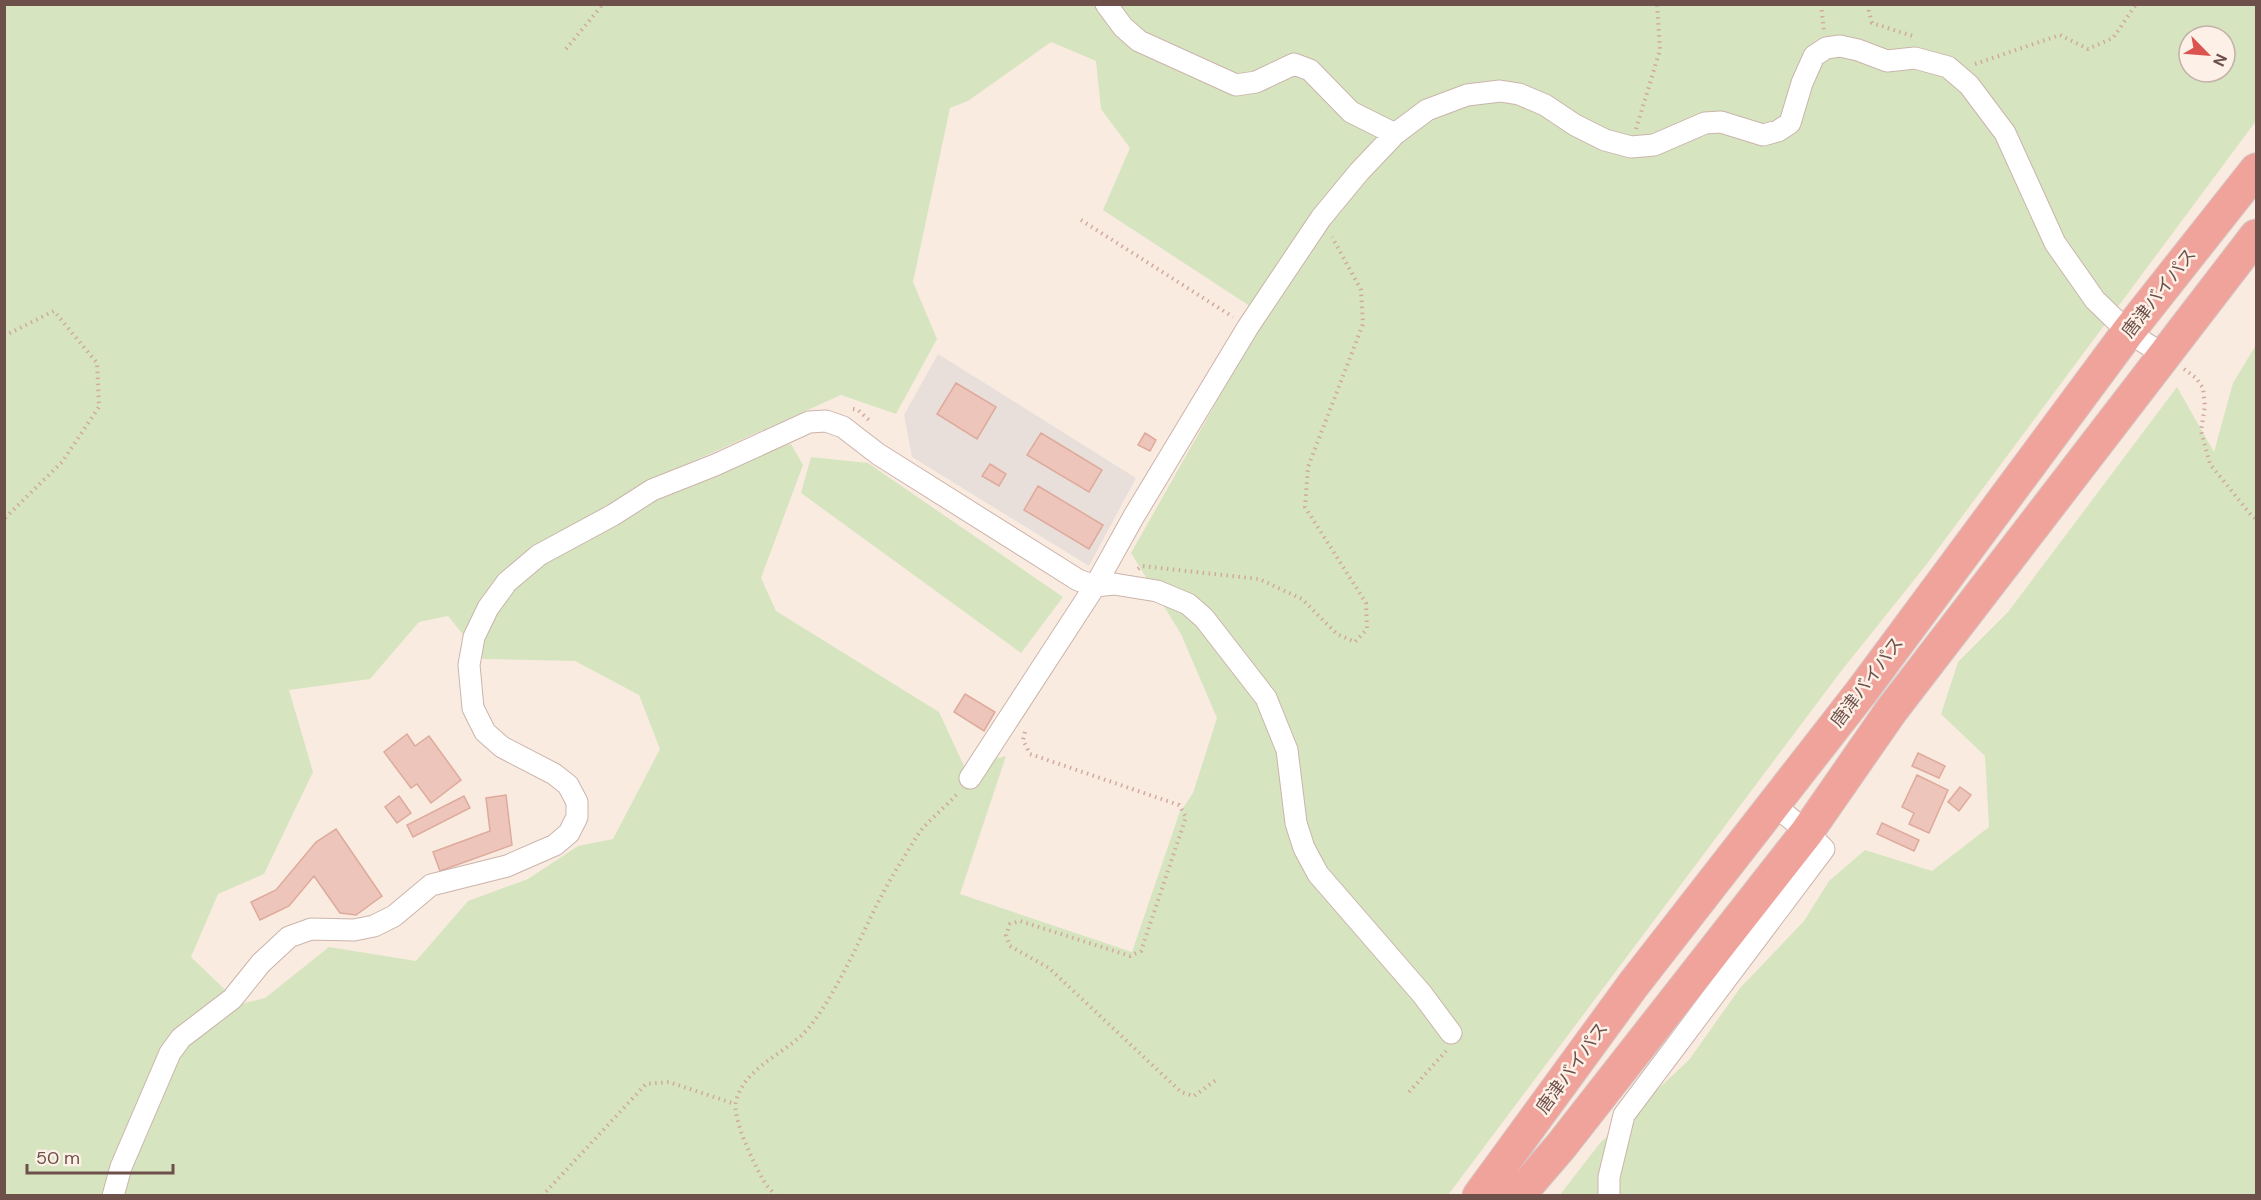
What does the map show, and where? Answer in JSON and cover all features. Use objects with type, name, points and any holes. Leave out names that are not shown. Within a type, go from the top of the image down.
[{"type":"highway","name":"唐津バイパス","points":[[1479,1196],[1633,985],[1862,691],[2128,332],[2256,170]]},
{"type":"highway","name":"唐津バイパス","points":[[1518,1196],[1561,1146],[1807,831],[1891,711],[2256,236]]},
{"type":"street","points":[[1106,4],[1123,27],[1139,41],[1236,85],[1256,82],[1294,64],[1310,70],[1351,112],[1395,134]]},
{"type":"street","points":[[970,778],[1105,585],[1134,516],[1248,327],[1321,218],[1359,172],[1395,134],[1427,110],[1467,95],[1500,91],[1519,94],[1545,105],[1575,125],[1605,140],[1631,147],[1654,145],[1705,123],[1721,122],[1763,135],[1778,131],[1790,123],[1802,83],[1814,56],[1826,48],[1840,46],[1887,61],[1915,58],[1948,67],[1969,85],[2005,133],[2055,243],[2095,300],[2128,332],[2164,355]]},
{"type":"street","points":[[113,1196],[121,1167],[170,1053],[181,1038],[232,999],[261,963],[289,937],[311,929],[354,930],[374,926],[394,916],[430,885],[507,866],[555,845],[569,834],[577,817],[577,802],[568,784],[554,774],[502,747],[485,732],[473,708],[469,665],[474,637],[489,608],[507,582],[539,555],[613,515],[652,490],[715,465],[809,422],[826,421],[843,427],[878,454],[1068,573],[1105,585],[1157,591],[1188,604],[1204,618],[1266,698],[1287,750],[1296,823],[1304,848],[1318,874],[1422,994],[1451,1033]]},
{"type":"street","points":[[1609,1196],[1609,1177],[1624,1115],[1824,849],[1807,831],[1773,804]]},
{"type":"path","points":[[566,49],[603,4]]},
{"type":"path","points":[[1631,147],[1660,50],[1657,4]]},
{"type":"path","points":[[1968,66],[2060,35],[2088,49],[2114,38],[2135,6]]},
{"type":"path","points":[[1105,585],[1142,566],[1259,579],[1302,599],[1337,634],[1355,642],[1367,629],[1366,603],[1305,507],[1308,467],[1363,324],[1360,291],[1321,218]]},
{"type":"path","points":[[1081,220],[1248,327]]},
{"type":"path","points":[[4,336],[54,312],[97,363],[99,407],[62,462],[4,519]]},
{"type":"path","points":[[2164,355],[2196,378],[2203,388],[2205,406],[2201,431],[2210,464],[2256,519]]},
{"type":"path","points":[[1025,730],[1023,740],[1030,754],[1179,805],[1186,816],[1141,951],[1130,957],[1020,921],[1010,924],[1006,935],[1010,946],[1049,968],[1180,1092],[1194,1096],[1216,1080]]},
{"type":"path","points":[[776,1196],[762,1179],[737,1121],[735,1104],[741,1088],[754,1072],[807,1030],[825,1007],[847,970],[867,924],[900,864],[923,828],[942,812],[970,778]]},
{"type":"path","points":[[1409,1092],[1446,1052],[1451,1033]]},
{"type":"path","points":[[542,1196],[646,1084],[669,1082],[735,1104]]},
{"type":"shaded area","points":[[938,354],[1136,478],[1089,566],[912,457],[904,415]]},
{"type":"green space","points":[[5,5],[2256,5],[2256,121],[1926,565],[1842,670],[1448,1195],[5,1196]],"holes":[[[1051,42],[1096,61],[1101,109],[1130,148],[1103,210],[1265,316],[1131,553],[1181,634],[1217,718],[1193,793],[1179,814],[1132,952],[960,894],[1006,756],[964,766],[939,712],[776,611],[761,578],[803,465],[791,444],[649,481],[841,395],[896,414],[937,339],[913,282],[950,108],[968,101]],[[448,616],[483,659],[575,661],[639,695],[660,749],[613,839],[578,846],[528,879],[468,901],[416,961],[329,947],[265,998],[240,1004],[191,957],[218,894],[264,874],[313,772],[289,690],[370,679],[419,622]]]},
{"type":"green space","points":[[2256,345],[2256,1195],[1559,1196],[1600,1143],[1689,1060],[1740,988],[1804,921],[1829,881],[1865,850],[1932,871],[1989,827],[1985,756],[1941,714],[1958,662],[2008,612],[2177,387],[2214,452],[2233,383]]},
{"type":"green space","points":[[811,457],[868,463],[1063,597],[1021,653],[801,493]]},
{"type":"building","points":[[956,383],[996,407],[977,439],[937,414]]},
{"type":"building","points":[[1041,433],[1102,470],[1089,492],[1027,455]]},
{"type":"building","points":[[1145,433],[1156,440],[1150,451],[1138,445]]},
{"type":"building","points":[[990,464],[1006,474],[999,486],[982,476]]},
{"type":"building","points":[[1038,486],[1103,525],[1089,549],[1024,510]]},
{"type":"building","points":[[965,694],[995,712],[984,731],[954,712]]},
{"type":"building","points":[[407,734],[415,746],[429,736],[461,780],[431,803],[417,784],[411,788],[384,752]]},
{"type":"building","points":[[1918,753],[1945,766],[1939,778],[1912,766]]},
{"type":"building","points":[[1917,775],[1948,790],[1929,833],[1909,824],[1914,813],[1902,807]]},
{"type":"building","points":[[1960,787],[1971,795],[1959,811],[1948,802]]},
{"type":"building","points":[[506,795],[512,845],[440,871],[433,852],[490,831],[486,798]]},
{"type":"building","points":[[399,796],[411,813],[397,823],[385,807]]},
{"type":"building","points":[[464,796],[470,808],[413,837],[407,825]]},
{"type":"building","points":[[1882,823],[1919,840],[1914,851],[1877,834]]},
{"type":"building","points":[[336,829],[382,896],[356,915],[340,913],[314,876],[289,906],[260,920],[251,902],[276,890],[316,842]]}]
